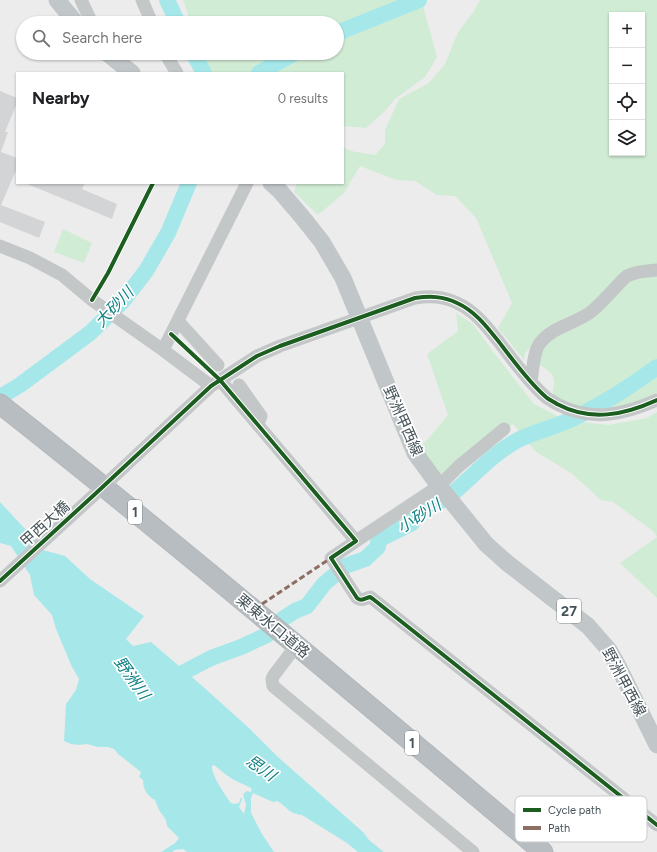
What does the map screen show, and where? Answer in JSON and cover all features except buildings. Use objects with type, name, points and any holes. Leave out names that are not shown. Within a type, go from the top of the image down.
[{"type":"highway","name":"栗東水口道路","points":[[7,409],[256,611],[515,829]]},
{"type":"highway","name":"栗東水口道路","points":[[531,842],[543,852]]},
{"type":"main road","points":[[57,0],[70,16]]},
{"type":"main road","points":[[116,60],[131,72]]},
{"type":"main road","name":"野洲甲西線","points":[[272,184],[280,191],[322,242],[343,278],[415,453],[486,544],[506,562],[588,626],[609,650],[657,744]]},
{"type":"street","points":[[81,0],[89,16]]},
{"type":"street","points":[[142,0],[149,16]]},
{"type":"street","points":[[169,60],[176,72]]},
{"type":"street","points":[[163,350],[246,184]]},
{"type":"street","points":[[0,246],[30,258],[62,275],[92,300],[163,350],[216,383],[258,425],[356,541]]},
{"type":"street","points":[[531,382],[536,349],[545,337],[561,326],[590,312],[598,306],[626,277],[634,273],[657,270]]},
{"type":"street","name":"甲西大橋","points":[[0,582],[216,383],[257,356],[275,348],[415,298],[433,296],[456,302],[468,308],[531,382],[547,398],[566,408],[579,413],[601,415],[620,413],[642,407],[657,400]]},
{"type":"street","points":[[178,321],[218,365]]},
{"type":"street","points":[[239,385],[261,416],[258,425]]},
{"type":"street","points":[[504,429],[459,466],[446,494],[356,541],[331,558],[359,599],[364,600],[370,597],[373,598],[621,796]]},
{"type":"street","points":[[296,646],[274,675],[272,679],[272,686],[473,852]]},
{"type":"street","points":[[647,817],[657,825]]},
{"type":"green space","points":[[183,0],[422,0],[437,57],[425,77],[395,99],[384,112],[366,128],[344,126],[344,72],[209,72],[204,60],[344,60],[344,16],[189,16]]},
{"type":"green space","points":[[480,0],[657,0],[657,393],[648,399],[623,408],[599,411],[576,406],[552,395],[554,384],[553,377],[549,371],[540,365],[540,338],[525,353],[524,360],[498,328],[512,303],[476,218],[455,196],[437,195],[415,181],[396,180],[360,166],[344,193],[318,215],[294,192],[297,184],[344,184],[344,148],[351,151],[375,155],[385,144],[385,130],[399,99],[429,83],[445,64],[458,32],[474,11]]},
{"type":"green space","points":[[63,229],[92,243],[84,263],[54,252]]},
{"type":"green space","points":[[456,313],[473,324],[534,404],[565,420],[608,425],[647,418],[657,412],[657,537],[653,531],[613,502],[601,500],[571,473],[536,452],[513,424],[443,477],[419,447],[428,439],[448,415],[427,354],[458,331]]},
{"type":"green space","points":[[657,537],[657,598],[620,563]]},
{"type":"water","points":[[0,502],[43,550],[65,556],[90,579],[144,616],[126,639],[133,646],[151,642],[249,728],[278,757],[384,852],[358,852],[347,843],[302,815],[294,813],[277,801],[273,802],[253,793],[251,798],[251,813],[274,852],[187,852],[183,849],[172,852],[161,852],[175,843],[179,838],[167,826],[166,820],[159,810],[155,800],[146,792],[143,780],[139,777],[141,772],[118,754],[114,749],[87,744],[71,744],[64,741],[66,704],[76,690],[79,679],[72,667],[56,629],[52,615],[34,595],[30,575],[11,546],[0,543]],"holes":[[[214,765],[225,774],[251,788],[252,791],[247,791],[243,794],[246,805],[244,814],[239,807],[242,799],[241,797],[239,803],[233,804],[230,802],[216,780],[212,766]]]},
{"type":"waterway","points":[[167,0],[175,16]]},
{"type":"waterway","name":"大砂川","points":[[344,30],[419,0]]},
{"type":"waterway","points":[[197,60],[203,72]]},
{"type":"waterway","name":"大砂川","points":[[261,72],[282,60]]},
{"type":"waterway","name":"大砂川","points":[[0,397],[20,385],[90,333],[122,302],[146,271],[168,233],[189,184]]},
{"type":"waterway","name":"小砂川","points":[[167,681],[211,658],[241,647],[267,635],[284,618],[307,606],[324,584],[345,566],[365,559],[378,547],[378,542],[382,538],[412,523],[418,514],[427,506],[447,498],[508,446],[518,440],[563,423],[588,411],[657,367]]},
{"type":"marked path","points":[[262,604],[331,558]]},
{"type":"cycle path","points":[[92,300],[108,273],[152,184]]},
{"type":"cycle path","points":[[0,581],[211,386],[257,356],[280,346],[415,298],[442,298],[457,303],[469,310],[485,325],[540,392],[549,400],[570,410],[595,415],[620,413],[657,400]]},
{"type":"cycle path","points":[[171,334],[220,380],[356,541],[331,558],[357,598],[362,600],[370,597],[373,599],[621,796]]},
{"type":"cycle path","points":[[647,817],[657,825]]},
{"type":"water label","name":"野洲川","points":[[132,678]]},
{"type":"water label","name":"思川","points":[[261,768]]}]
